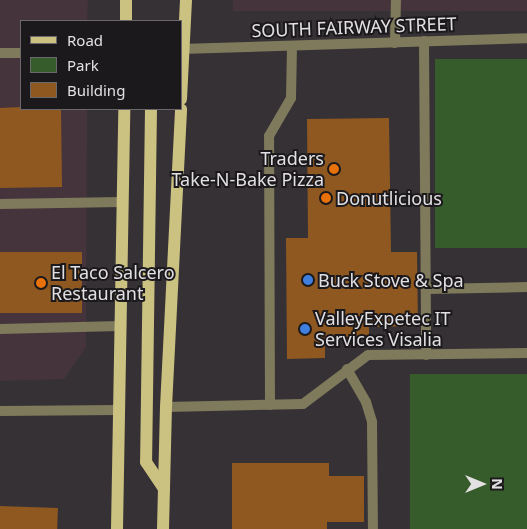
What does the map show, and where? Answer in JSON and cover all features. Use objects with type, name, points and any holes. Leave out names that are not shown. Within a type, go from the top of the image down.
[{"type":"main road","points":[[126,0],[126,20]]},
{"type":"main road","points":[[182,74],[186,0]]},
{"type":"main road","points":[[117,529],[124,110]]},
{"type":"main road","points":[[151,110],[146,462],[164,489]]},
{"type":"main road","points":[[163,529],[166,407],[181,110]]},
{"type":"street","points":[[395,43],[396,0]]},
{"type":"street","name":"SOUTH FAIRWAY STREET","points":[[183,49],[527,38]]},
{"type":"street","points":[[424,41],[426,355]]},
{"type":"street","points":[[270,405],[269,136],[292,98],[292,46]]},
{"type":"street","points":[[0,53],[20,53]]},
{"type":"street","points":[[0,204],[122,202]]},
{"type":"street","points":[[427,289],[527,287]]},
{"type":"street","points":[[0,329],[120,326]]},
{"type":"street","points":[[166,407],[303,404],[368,355],[527,353]]},
{"type":"street","points":[[347,370],[366,402],[372,422],[373,529]]},
{"type":"street","points":[[0,411],[119,410]]},
{"type":"shaded area","points":[[0,0],[88,0],[87,20],[20,20],[20,110],[87,110],[86,347],[64,379],[0,381]]},
{"type":"shaded area","points":[[233,0],[527,0],[527,11],[233,11]]},
{"type":"green space","points":[[435,59],[527,59],[527,248],[435,248]]},
{"type":"green space","points":[[410,374],[527,374],[527,529],[410,529]]},
{"type":"building","points":[[20,107],[20,110],[61,110],[62,187],[0,188],[0,108]]},
{"type":"building","points":[[389,118],[391,252],[417,252],[418,326],[369,327],[369,337],[325,338],[325,358],[287,359],[286,238],[308,238],[307,119]]},
{"type":"building","name":"El Taco Salcero Restaurant","points":[[0,252],[82,252],[82,313],[0,313]]},
{"type":"building","points":[[232,463],[329,463],[329,476],[364,476],[364,522],[327,522],[327,529],[232,529]]},
{"type":"building","points":[[0,506],[58,508],[57,529],[0,529]]},
{"type":"place","name":"Traders Take-N-Bake Pizza","points":[[334,169]]},
{"type":"place","name":"Donutlicious","points":[[326,198]]},
{"type":"place","name":"Buck Stove & Spa","points":[[308,280]]},
{"type":"place","name":"El Taco Salcero Restaurant","points":[[41,283]]},
{"type":"place","name":"ValleyExpetec IT Services Visalia","points":[[305,329]]}]
